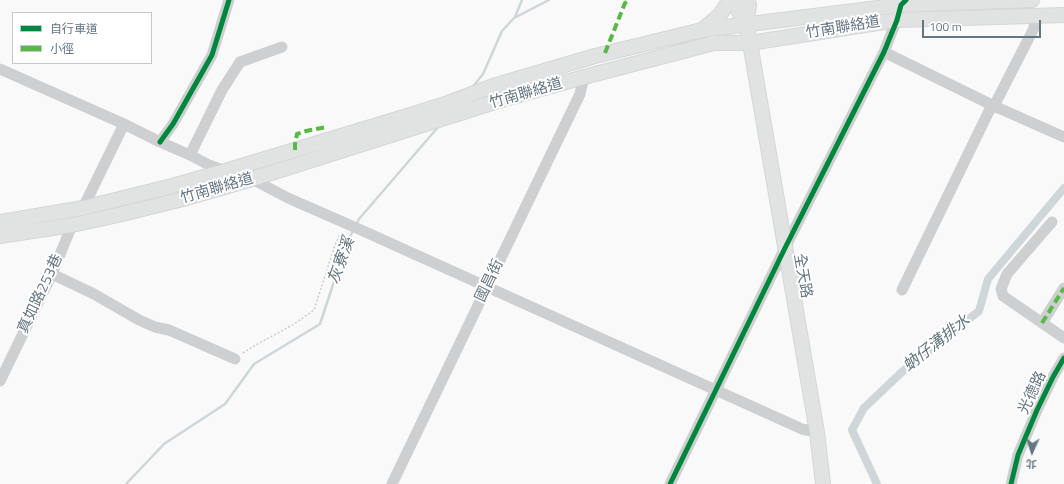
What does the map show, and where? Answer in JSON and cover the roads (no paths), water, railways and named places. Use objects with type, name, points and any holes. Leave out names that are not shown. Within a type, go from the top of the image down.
[{"type":"main road","points":[[702,30],[719,16],[730,0]]},
{"type":"main road","points":[[737,0],[738,10],[746,25]]},
{"type":"main road","points":[[746,25],[749,5],[748,0]]},
{"type":"main road","name":"竹南聯絡道","points":[[0,236],[72,226],[118,216],[252,179],[405,124],[448,103],[493,86],[595,56],[702,30],[904,3],[1032,0]]},
{"type":"main road","name":"竹南聯絡道","points":[[0,222],[83,208],[172,186],[405,124],[498,102],[584,77],[714,43],[750,43],[897,20],[1064,15]]},
{"type":"main road","name":"全天路","points":[[746,25],[817,432],[823,484]]},
{"type":"street","points":[[160,142],[173,124],[212,55],[229,0]]},
{"type":"street","points":[[670,484],[785,248],[884,52],[904,3]]},
{"type":"street","points":[[902,290],[989,111],[994,106],[1034,28],[1035,16]]},
{"type":"street","points":[[190,155],[222,90],[240,62],[282,47]]},
{"type":"street","points":[[884,52],[994,106],[1064,137]]},
{"type":"street","points":[[0,68],[124,124],[209,165],[225,172],[252,179],[288,198],[802,429],[817,432]]},
{"type":"street","name":"國昌街","points":[[392,484],[580,94],[584,77]]},
{"type":"street","name":"真如路253巷","points":[[0,381],[52,274],[72,226],[83,208],[124,124]]},
{"type":"street","points":[[1052,222],[1007,274],[1001,289],[1003,296],[1064,338]]},
{"type":"street","points":[[52,274],[94,294],[139,320],[155,327],[169,330],[235,359]]},
{"type":"street","points":[[1042,323],[1064,288]]},
{"type":"street","name":"光德路","points":[[1011,484],[1018,455],[1037,410],[1064,358]]},
{"type":"waterway","name":"灰寮溪","points":[[471,89],[483,74],[502,31],[515,17],[522,0]]},
{"type":"waterway","points":[[516,17],[549,0]]},
{"type":"waterway","name":"灰寮溪","points":[[356,225],[359,219],[439,126]]},
{"type":"waterway","name":"蚋仔溝排水","points":[[877,484],[852,430],[864,408],[903,371],[979,311],[988,279],[1064,188]]},
{"type":"waterway","name":"灰寮溪","points":[[126,484],[164,444],[225,404],[254,364],[320,324],[347,242],[354,229]]}]
